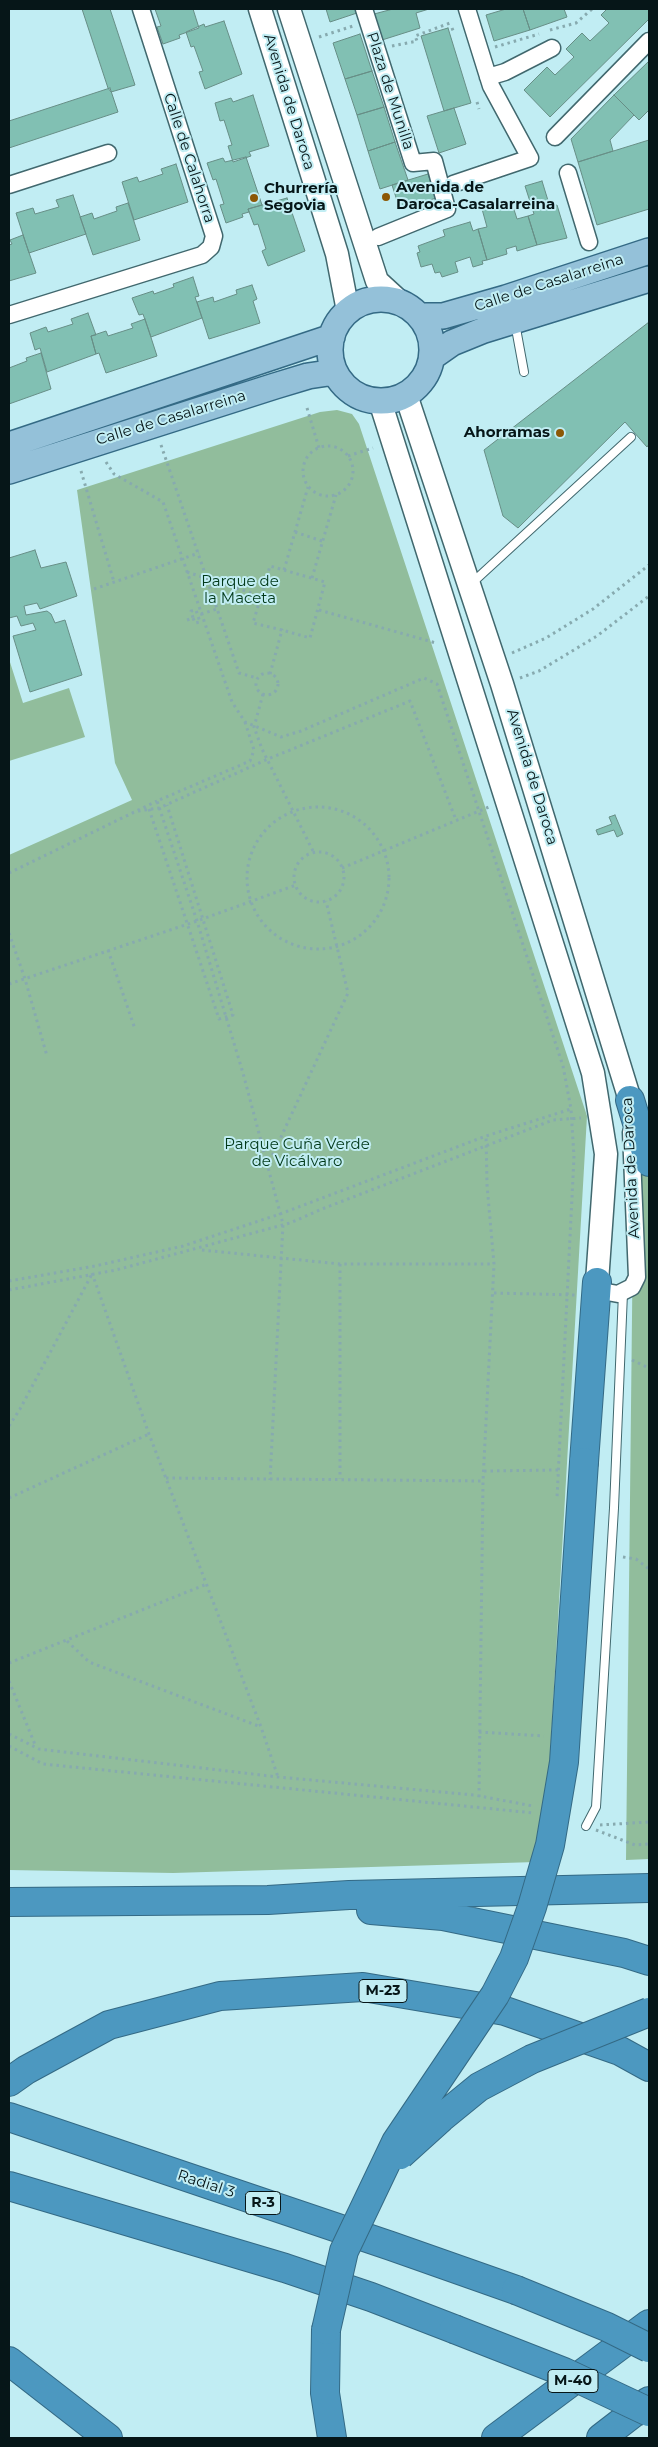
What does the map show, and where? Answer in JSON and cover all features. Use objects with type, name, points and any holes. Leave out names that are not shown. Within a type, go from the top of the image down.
[{"type":"highway","points":[[630,1100],[649,1162]]},
{"type":"highway","points":[[332,2438],[325,2394],[326,2330],[344,2251],[396,2142],[495,1995],[514,1958],[532,1908],[550,1845],[564,1762],[584,1462],[586,1289]]},
{"type":"highway","points":[[9,1902],[268,1900],[349,1895],[649,1888]]},
{"type":"highway","points":[[268,1900],[442,1916],[624,1953],[649,1961]]},
{"type":"highway","name":"M-23","points":[[9,2082],[26,2070],[109,2025],[220,1996],[364,1988],[505,2011],[620,2051],[649,2067]]},
{"type":"highway","points":[[371,2193],[404,2150],[479,2087],[532,2058],[649,2012]]},
{"type":"highway","name":"Radial 3","points":[[9,2117],[516,2290],[607,2327],[649,2348]]},
{"type":"highway","points":[[9,2186],[285,2268],[372,2297],[564,2372],[649,2412]]},
{"type":"highway","name":"M-40","points":[[496,2438],[649,2324]]},
{"type":"highway","points":[[9,2361],[108,2438]]},
{"type":"highway","points":[[601,2438],[649,2401]]},
{"type":"main road","name":"Avenida de Daroca","points":[[260,9],[337,254],[348,311]]},
{"type":"main road","name":"Avenida de Daroca","points":[[289,9],[377,281],[410,309]]},
{"type":"main road","name":"Calle de Casalarreina","points":[[410,309],[443,316],[506,298],[649,251]]},
{"type":"main road","name":"Calle de Casalarreina","points":[[432,357],[452,343],[484,330],[515,322],[649,279]]},
{"type":"main road","points":[[373,300],[410,309],[428,328],[432,342],[432,357],[423,379],[406,395],[394,400],[380,402],[366,399],[353,393],[343,384],[335,372],[331,361],[332,337],[338,323],[348,311],[364,302],[373,300]]},
{"type":"main road","name":"Calle de Casalarreina","points":[[9,445],[332,337]]},
{"type":"main road","name":"Calle de Casalarreina","points":[[9,471],[300,378],[335,372]]},
{"type":"main road","name":"Avenida de Daroca","points":[[406,395],[546,821],[630,1100]]},
{"type":"main road","name":"Avenida de Daroca","points":[[380,402],[593,1073],[606,1154],[586,1289]]},
{"type":"street","name":"Calle de Calahorra","points":[[9,315],[202,255],[211,247],[214,236],[140,9]]},
{"type":"street","name":"Plaza de Munilla","points":[[364,9],[413,163],[434,161],[447,209],[378,237]]},
{"type":"street","points":[[453,184],[530,158],[490,86],[467,9]]},
{"type":"street","points":[[555,137],[649,41]]},
{"type":"street","points":[[488,77],[505,72],[552,48]]},
{"type":"street","points":[[9,185],[108,153]]},
{"type":"street","points":[[568,173],[589,242]]},
{"type":"street","name":"Avenida de Daroca","points":[[623,1293],[632,1287],[637,1277],[630,1100]]},
{"type":"street","points":[[586,1289],[623,1293]]},
{"type":"lane","points":[[515,322],[524,372]]},
{"type":"lane","points":[[469,586],[631,437]]},
{"type":"lane","points":[[586,1826],[596,1807],[622,1356],[623,1293]]},
{"type":"path","points":[[377,48],[417,41],[416,36],[450,23]]},
{"type":"path","points":[[315,39],[358,25]]},
{"type":"path","points":[[452,28],[454,33]]},
{"type":"path","points":[[477,102],[479,108]]},
{"type":"path","points":[[308,408],[320,448]]},
{"type":"path","points":[[9,874],[157,801],[250,761],[254,750],[245,722],[232,702],[199,614],[187,572],[162,502],[114,474],[84,446]]},
{"type":"path","points":[[84,446],[114,582]]},
{"type":"path","points":[[312,578],[336,495],[348,486],[353,471],[348,456],[335,447],[320,448],[307,457],[304,464],[304,480],[308,487],[321,495],[336,495]]},
{"type":"path","points":[[348,456],[373,448]]},
{"type":"path","points":[[164,451],[239,673],[258,678]]},
{"type":"path","points":[[284,570],[308,487]]},
{"type":"path","points":[[295,532],[322,541]]},
{"type":"path","points":[[94,589],[199,554]]},
{"type":"path","points":[[512,653],[546,638],[593,609],[649,565]]},
{"type":"path","points":[[270,566],[284,570],[325,582],[310,638],[253,623],[270,566]]},
{"type":"path","points":[[187,572],[261,596]]},
{"type":"path","points":[[519,678],[539,671],[597,636],[649,596]]},
{"type":"path","points":[[199,614],[217,608]]},
{"type":"path","points":[[196,610],[199,614],[200,622],[195,623],[191,611],[196,610]]},
{"type":"path","points":[[319,610],[438,644]]},
{"type":"path","points":[[187,620],[193,618]]},
{"type":"path","points":[[270,674],[282,630]]},
{"type":"path","points":[[263,674],[270,674],[277,681],[276,688],[272,693],[262,694],[256,687],[258,678],[263,674]]},
{"type":"path","points":[[245,722],[281,736],[301,730],[424,678],[437,684],[563,1066],[571,1109],[574,1157],[558,1470],[484,1471]]},
{"type":"path","points":[[262,694],[254,727],[314,853]]},
{"type":"path","points":[[138,811],[167,805],[268,759],[410,701],[456,820]]},
{"type":"path","points":[[157,801],[197,921],[244,1073],[266,1168],[283,1224],[270,1480]]},
{"type":"path","points":[[149,809],[219,1019],[233,1015],[167,805]]},
{"type":"path","points":[[342,868],[492,806]]},
{"type":"path","points":[[329,808],[346,813],[362,822],[374,834],[383,850],[389,869],[388,890],[382,910],[371,926],[355,939],[336,947],[310,948],[284,941],[270,930],[259,917],[251,901],[247,874],[254,847],[271,825],[294,811],[329,808]]},
{"type":"path","points":[[314,853],[330,856],[342,868],[343,884],[333,898],[326,901],[311,901],[304,897],[296,885],[296,869],[306,856],[314,853]]},
{"type":"path","points":[[9,984],[108,949],[203,919],[296,885]]},
{"type":"path","points":[[266,1168],[348,993],[326,901]]},
{"type":"path","points":[[9,933],[25,979],[47,1056]]},
{"type":"path","points":[[108,949],[136,1029]]},
{"type":"path","points":[[9,1281],[95,1266],[183,1246],[280,1214],[486,1136],[571,1109]]},
{"type":"path","points":[[9,1290],[116,1270],[199,1249],[283,1224],[552,1120],[584,1118]]},
{"type":"path","points":[[479,1796],[483,1481],[494,1293],[486,1136]]},
{"type":"path","points":[[199,1249],[340,1264],[494,1264]]},
{"type":"path","points":[[340,1264],[340,1479]]},
{"type":"path","points":[[9,1426],[20,1410],[92,1273]]},
{"type":"path","points":[[92,1273],[149,1434],[261,1727],[278,1777]]},
{"type":"path","points":[[494,1293],[567,1295],[586,1289]]},
{"type":"path","points":[[622,1356],[649,1368]]},
{"type":"path","points":[[9,1498],[149,1434]]},
{"type":"path","points":[[166,1478],[483,1481]]},
{"type":"path","points":[[611,1555],[636,1560],[649,1569]]},
{"type":"path","points":[[9,1663],[207,1584]]},
{"type":"path","points":[[67,1641],[89,1662],[261,1727]]},
{"type":"path","points":[[9,1681],[36,1748]]},
{"type":"path","points":[[480,1732],[545,1736],[544,1744]]},
{"type":"path","points":[[9,1734],[36,1748],[278,1777],[479,1796],[541,1807]]},
{"type":"path","points":[[9,1746],[43,1764],[541,1814]]},
{"type":"path","points":[[586,1826],[635,1845],[649,1844]]},
{"type":"green space","name":"Parque Cuña Verde de Vicálvaro","points":[[337,410],[352,414],[359,424],[587,1116],[547,1810],[536,1862],[173,1873],[9,1870],[9,855],[132,800],[115,763],[77,490],[320,412]]},
{"type":"green space","points":[[9,659],[23,703],[69,688],[85,737],[9,761]]},
{"type":"green space","points":[[634,1136],[649,1153],[649,1859],[626,1860]]},
{"type":"building","points":[[82,9],[110,9],[135,85],[111,92],[108,88]]},
{"type":"building","points":[[155,9],[193,9],[199,28],[179,35],[180,38],[163,44],[157,27],[161,26]]},
{"type":"building","points":[[326,9],[355,9],[357,13],[330,22]]},
{"type":"building","points":[[393,9],[429,9],[416,13],[420,28],[382,40],[374,14]]},
{"type":"building","points":[[506,9],[523,9],[530,30],[494,41],[486,15]]},
{"type":"building","points":[[523,9],[564,9],[567,17],[530,30]]},
{"type":"building","points":[[607,9],[649,9],[649,19],[550,117],[524,90],[547,67],[555,75],[574,57],[566,49],[582,33],[590,41],[609,23],[601,15]]},
{"type":"building","points":[[224,21],[242,74],[205,89],[199,72],[203,71],[194,46],[191,47],[186,32],[204,24],[205,27]]},
{"type":"building","points":[[448,28],[471,103],[444,111],[421,36]]},
{"type":"building","points":[[360,34],[372,71],[345,79],[333,43]]},
{"type":"building","points":[[649,61],[649,110],[639,120],[614,95]]},
{"type":"building","points":[[372,71],[384,107],[357,115],[345,79]]},
{"type":"building","points":[[110,88],[118,112],[9,148],[9,121]]},
{"type":"building","points":[[253,95],[269,146],[249,152],[251,156],[233,162],[228,146],[232,145],[224,120],[220,121],[215,103],[231,98],[233,102]]},
{"type":"building","points":[[614,95],[634,115],[610,140],[613,151],[578,162],[571,139]]},
{"type":"building","points":[[384,107],[395,142],[368,151],[357,115]]},
{"type":"building","points":[[454,108],[466,144],[439,153],[427,116]]},
{"type":"building","points":[[649,140],[649,209],[597,225],[578,162]]},
{"type":"building","points":[[395,142],[408,180],[380,189],[368,151]]},
{"type":"building","points":[[246,157],[262,205],[248,209],[249,212],[242,214],[243,217],[226,223],[220,205],[224,204],[216,179],[213,180],[207,163],[223,158],[225,162]]},
{"type":"building","points":[[176,164],[188,202],[134,220],[122,182],[137,177],[139,182],[163,174],[161,169]]},
{"type":"building","points":[[428,174],[436,198],[400,210],[392,185]]},
{"type":"building","points":[[542,181],[550,207],[557,205],[567,238],[537,245],[528,216],[534,214],[525,186]]},
{"type":"building","points":[[73,195],[86,234],[29,253],[16,213],[33,208],[35,214],[59,207],[56,200]]},
{"type":"building","points":[[287,198],[305,251],[268,266],[262,251],[266,249],[258,224],[254,225],[248,209]]},
{"type":"building","points":[[511,200],[517,219],[528,216],[537,245],[517,251],[516,246],[506,249],[507,254],[487,260],[478,229],[487,227],[482,209]]},
{"type":"building","points":[[128,203],[140,240],[93,255],[80,217],[92,213],[94,219],[117,211],[116,207]]},
{"type":"building","points":[[470,222],[473,231],[478,229],[487,260],[482,261],[483,264],[473,267],[470,257],[455,262],[458,272],[442,277],[440,272],[435,273],[432,264],[421,267],[417,253],[420,252],[418,246],[445,236],[443,230]]},
{"type":"building","points":[[23,235],[36,273],[9,281],[9,245],[12,244],[10,240]]},
{"type":"building","points":[[193,277],[199,296],[195,297],[202,318],[151,337],[143,314],[139,315],[132,298],[153,291],[154,294],[174,287],[173,284]]},
{"type":"building","points":[[252,285],[257,299],[253,301],[260,323],[209,339],[197,302],[213,297],[214,302],[237,294],[236,290]]},
{"type":"building","points":[[88,313],[96,335],[91,336],[96,354],[47,372],[40,348],[35,350],[30,333],[46,327],[48,332],[73,324],[71,319]]},
{"type":"building","points":[[145,319],[157,356],[106,373],[99,353],[96,354],[91,336],[106,331],[108,336],[133,328],[131,324]]},
{"type":"building","name":"Ahorramas","points":[[649,322],[649,444],[647,447],[625,422],[518,528],[503,516],[484,450]]},
{"type":"building","points":[[41,353],[51,389],[9,404],[9,368],[27,361],[26,358]]},
{"type":"building","points":[[35,550],[41,568],[66,562],[77,596],[40,609],[37,603],[24,606],[26,615],[47,611],[51,614],[55,623],[65,620],[82,675],[30,692],[13,636],[36,630],[33,623],[21,626],[17,616],[9,618],[9,558]]},
{"type":"building","points":[[615,815],[623,834],[617,837],[614,830],[598,835],[596,830],[612,824],[609,817]]},
{"type":"place","name":"Avenida de Daroca-Casalarreina","points":[[386,197]]},
{"type":"place","name":"Churrería Segovia","points":[[254,198]]},
{"type":"place","name":"Ahorramas","points":[[560,433]]},
{"type":"park label","name":"Parque de la Maceta","points":[[240,590]]}]
